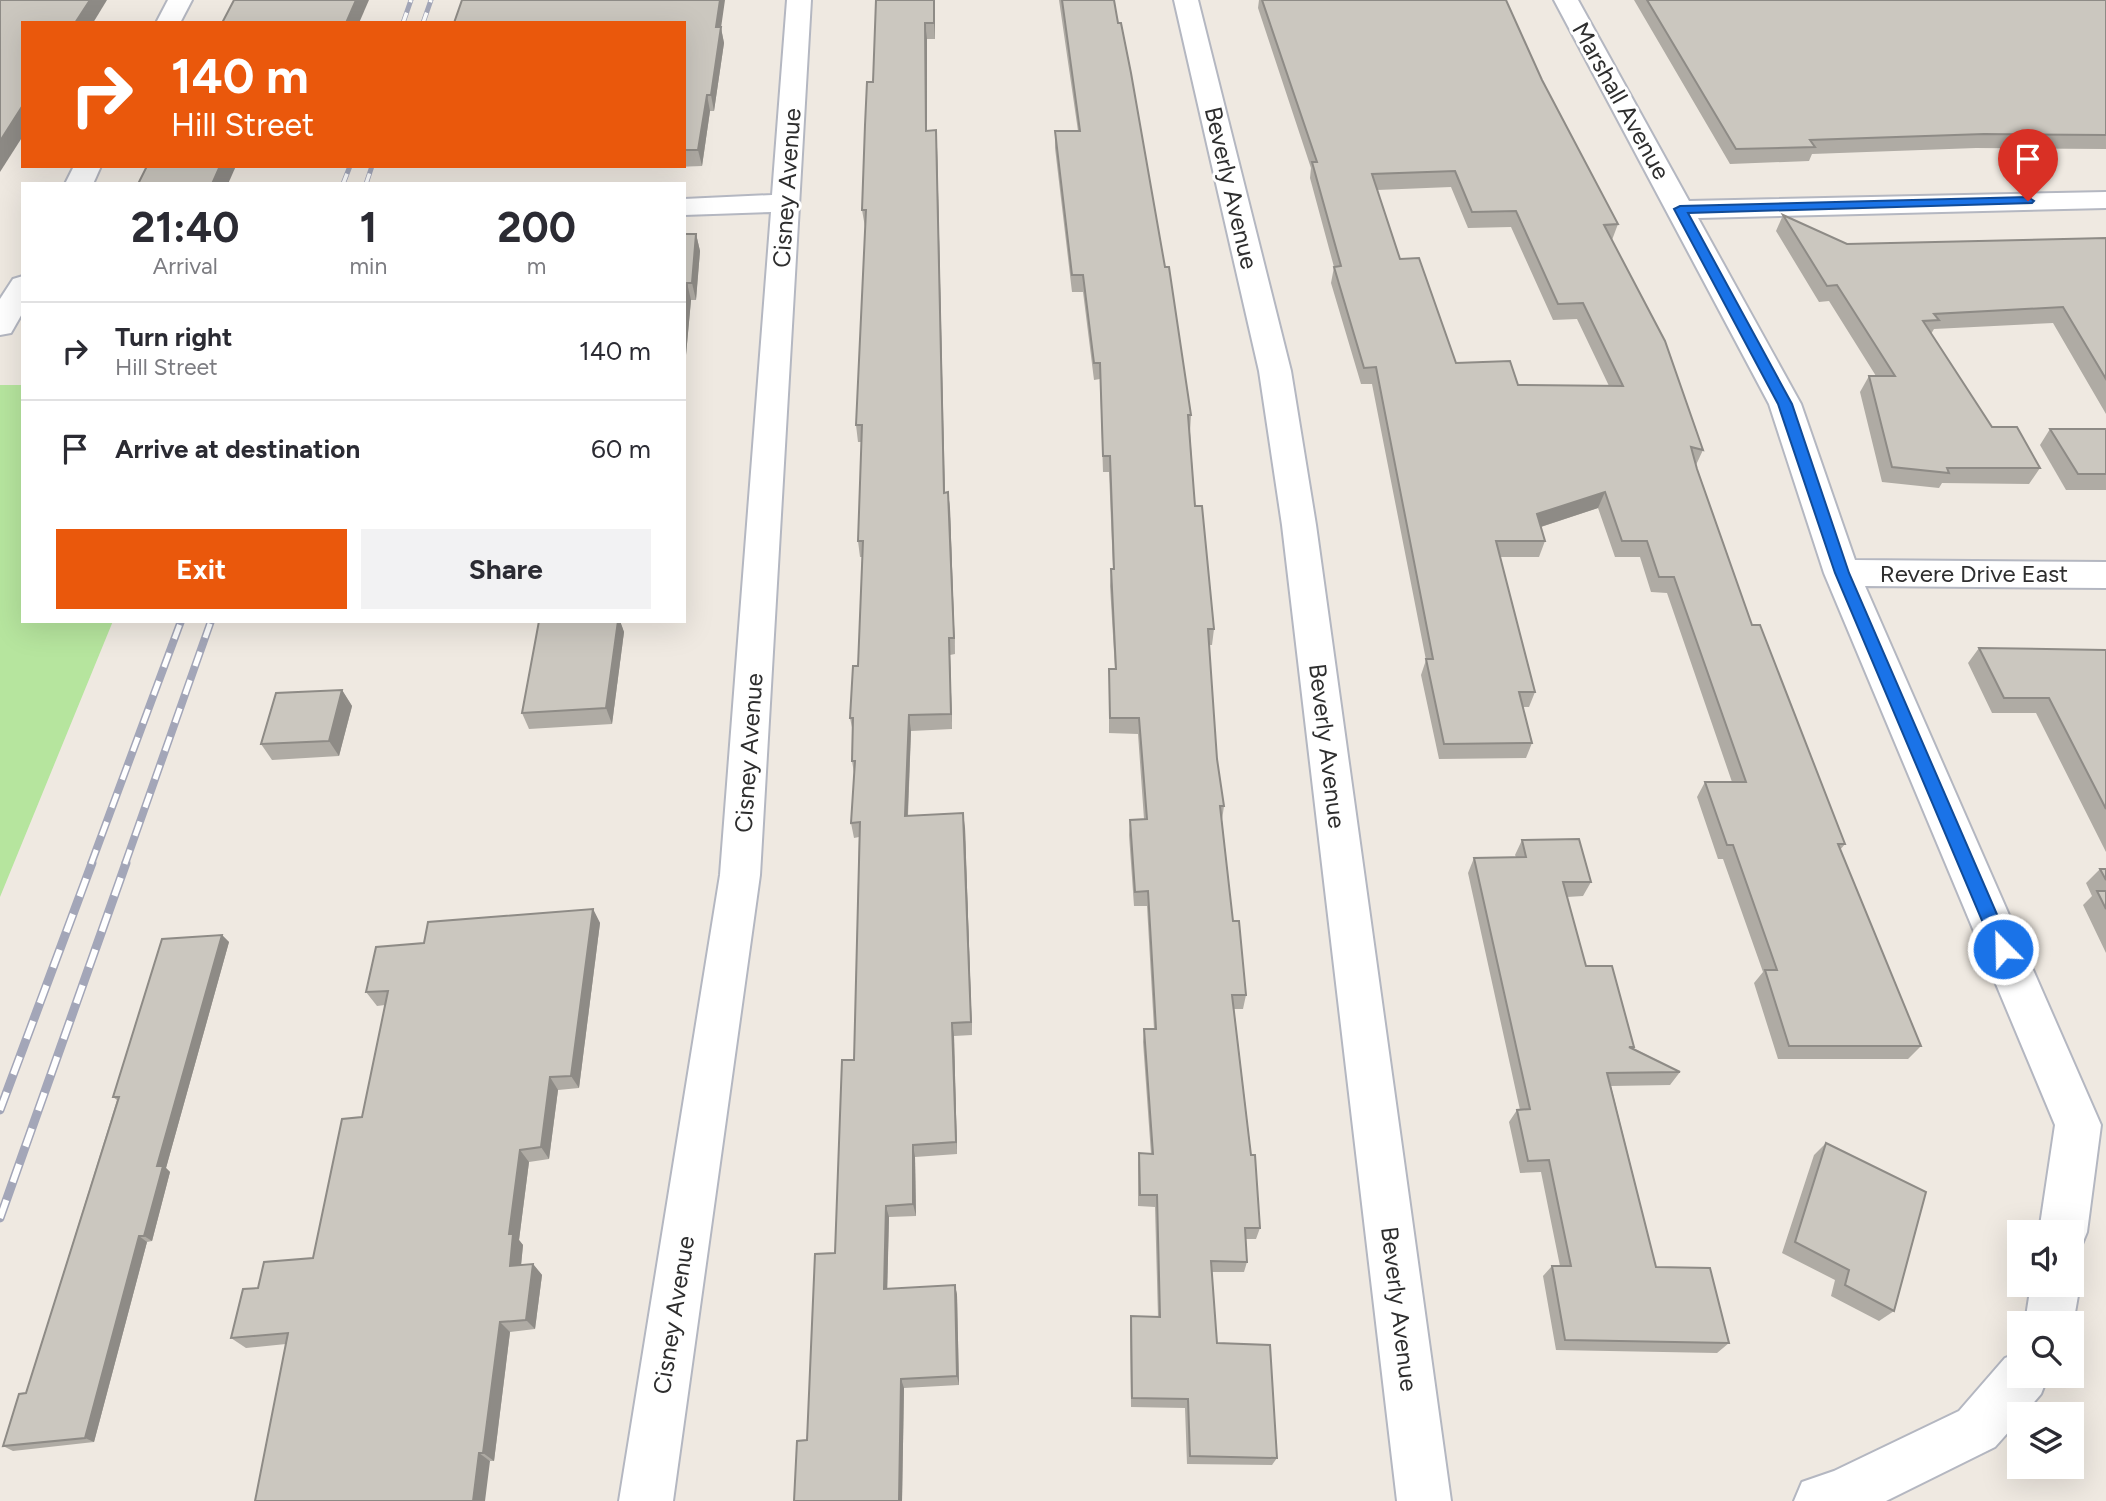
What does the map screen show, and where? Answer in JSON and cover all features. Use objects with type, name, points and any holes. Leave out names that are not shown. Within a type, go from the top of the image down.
[{"type":"street","points":[[169,21],[180,0]]},
{"type":"street","name":"Cisney Avenue","points":[[646,1501],[740,875],[799,0]]},
{"type":"street","name":"Beverly Avenue","points":[[1186,0],[1275,371],[1299,525],[1424,1501]]},
{"type":"street","name":"Marshall Avenue","points":[[1566,0],[1785,404],[1842,573],[2092,1125]]},
{"type":"street","points":[[1680,209],[2106,200]]},
{"type":"street","points":[[686,207],[786,204]]},
{"type":"street","points":[[0,326],[21,289]]},
{"type":"street","name":"Revere Drive East","points":[[1842,573],[2106,575]]},
{"type":"street","points":[[2066,1220],[2092,1125]]},
{"type":"street","points":[[1821,1501],[1841,1495],[1977,1429],[2013,1388]]},
{"type":"green space","points":[[0,385],[21,385],[21,623],[112,623],[0,897]]},
{"type":"building","points":[[0,0],[90,0],[76,21],[21,21],[21,108],[0,141]]},
{"type":"building","points":[[234,0],[356,0],[347,21],[223,21]]},
{"type":"building","points":[[462,0],[720,0],[716,27],[721,27],[711,95],[707,95],[698,150],[686,150],[686,21],[455,21]]},
{"type":"building","points":[[876,0],[934,0],[934,23],[925,23],[926,131],[936,130],[944,493],[948,492],[954,638],[949,638],[951,714],[909,715],[905,816],[963,813],[971,1022],[952,1023],[956,1142],[913,1145],[913,1204],[886,1206],[884,1289],[955,1285],[957,1376],[901,1379],[899,1501],[794,1501],[797,1441],[807,1440],[815,1254],[835,1253],[842,1060],[854,1060],[860,822],[851,823],[855,761],[852,761],[853,718],[850,718],[853,666],[858,666],[863,541],[858,541],[862,425],[856,425],[866,210],[862,210],[867,82],[873,82]]},
{"type":"building","points":[[1062,0],[1114,0],[1131,73],[1165,267],[1169,267],[1191,415],[1188,415],[1195,506],[1202,506],[1214,629],[1208,629],[1217,759],[1224,806],[1220,806],[1233,921],[1239,921],[1246,995],[1232,995],[1251,1155],[1255,1155],[1260,1228],[1245,1228],[1247,1262],[1211,1261],[1217,1343],[1270,1345],[1277,1458],[1190,1456],[1188,1399],[1132,1398],[1131,1316],[1160,1317],[1157,1195],[1140,1195],[1139,1153],[1153,1154],[1144,1029],[1156,1029],[1148,891],[1135,892],[1130,820],[1147,819],[1139,718],[1110,718],[1109,669],[1116,669],[1111,569],[1114,569],[1110,456],[1103,456],[1100,363],[1094,363],[1083,275],[1072,275],[1055,131],[1080,131]]},
{"type":"building","points":[[1262,0],[1506,0],[1542,80],[1618,224],[1604,225],[1665,341],[1703,450],[1691,447],[1697,469],[1752,625],[1760,625],[1845,844],[1838,844],[1921,1046],[1789,1046],[1765,970],[1777,970],[1733,845],[1727,845],[1705,782],[1746,782],[1674,577],[1659,577],[1647,541],[1622,541],[1605,492],[1537,514],[1545,541],[1496,541],[1535,692],[1519,692],[1532,743],[1444,744],[1426,659],[1433,659],[1376,367],[1364,368],[1334,267],[1341,266],[1312,162],[1317,162]],"holes":[[[1455,171],[1472,212],[1516,211],[1558,304],[1583,303],[1623,386],[1518,385],[1510,361],[1456,363],[1419,258],[1400,259],[1372,174]]]},
{"type":"building","points":[[1647,0],[2106,0],[2106,135],[1984,134],[1810,140],[1815,147],[1736,149]]},
{"type":"building","points":[[146,168],[219,168],[213,182],[139,182]]},
{"type":"building","points":[[1783,215],[1847,244],[2106,238],[2106,379],[2063,307],[1934,314],[1939,320],[1923,321],[1992,427],[2017,427],[2040,468],[1947,468],[1949,473],[1892,467],[1869,376],[1895,376],[1837,285],[1827,286]]},
{"type":"building","points":[[686,234],[696,234],[692,283],[687,283],[686,294]]},
{"type":"building","points":[[2050,429],[2106,429],[2106,474],[2078,474]]},
{"type":"building","points":[[539,623],[618,623],[606,708],[522,713]]},
{"type":"building","points":[[1979,648],[2106,650],[2106,809],[2049,698],[2004,698]]},
{"type":"building","points":[[342,690],[329,741],[261,744],[276,693]]},
{"type":"building","points":[[1579,839],[1591,882],[1563,882],[1586,966],[1612,966],[1634,1047],[1629,1047],[1680,1072],[1607,1073],[1656,1267],[1710,1268],[1729,1343],[1565,1340],[1552,1266],[1571,1266],[1549,1160],[1528,1161],[1517,1110],[1530,1109],[1474,858],[1526,857],[1522,840]]},
{"type":"building","points":[[2100,869],[2106,869],[2106,880]]},
{"type":"building","points":[[2097,891],[2106,891],[2106,909]]},
{"type":"building","points":[[593,909],[571,1076],[550,1077],[541,1147],[520,1150],[509,1234],[513,1234],[510,1266],[533,1264],[526,1320],[500,1322],[483,1453],[479,1453],[473,1501],[255,1501],[288,1333],[231,1338],[243,1289],[258,1288],[264,1262],[313,1258],[342,1119],[362,1117],[388,991],[366,992],[376,947],[424,943],[428,922]]},
{"type":"building","points":[[222,935],[157,1166],[163,1166],[144,1236],[139,1236],[85,1438],[3,1446],[19,1394],[26,1393],[119,1097],[113,1097],[162,939]]},
{"type":"building","points":[[1826,1143],[1926,1192],[1894,1311],[1845,1285],[1849,1270],[1795,1242]]},
{"type":"railway","points":[[404,21],[411,0]]},
{"type":"railway","points":[[424,21],[431,0]]},
{"type":"railway","points":[[344,182],[349,168]]},
{"type":"railway","points":[[367,182],[371,168]]},
{"type":"railway","points":[[91,864],[180,623]]},
{"type":"railway","points":[[125,864],[210,623]]},
{"type":"railway","points":[[0,1110],[92,863]]},
{"type":"railway","points":[[0,1218],[126,863]]},
{"type":"route","points":[[2003,949],[1842,573],[1785,404],[1680,209],[2028,201]]}]
